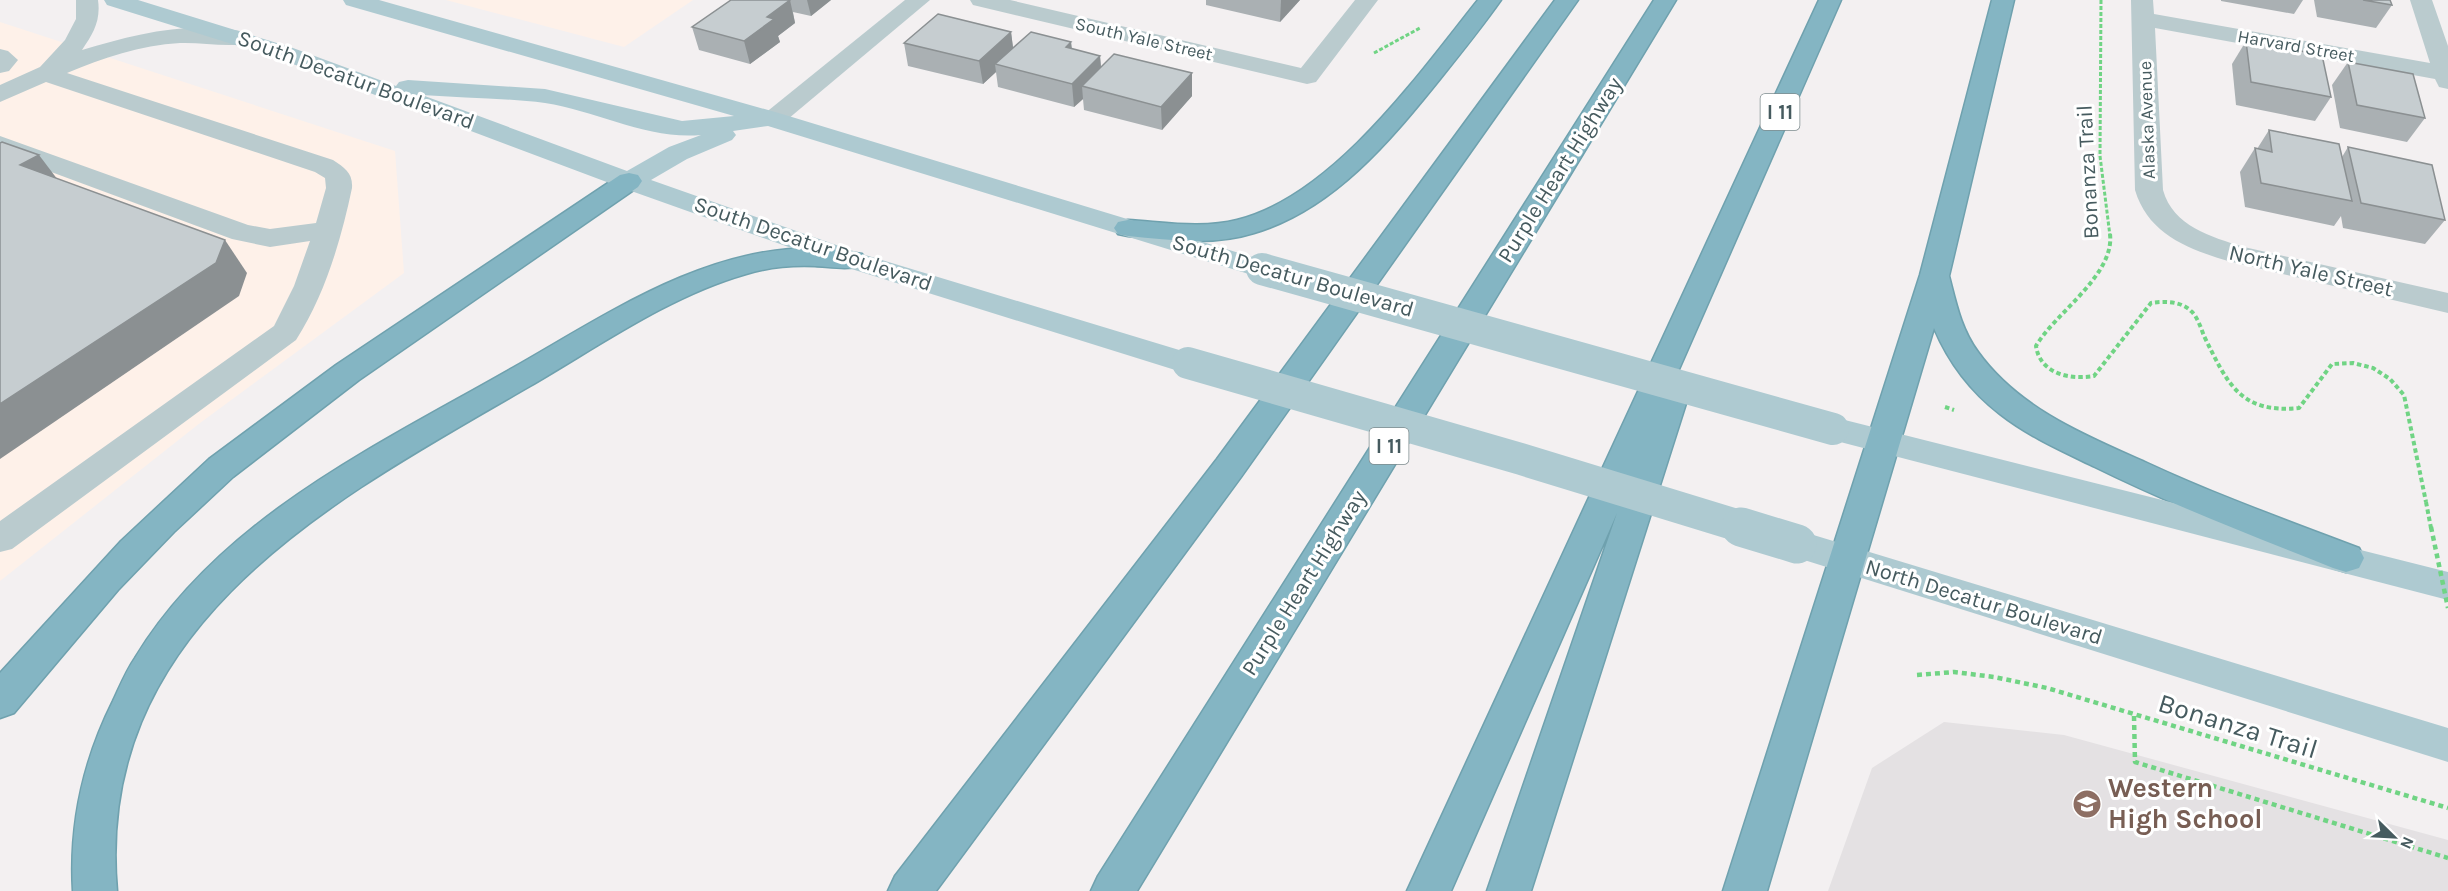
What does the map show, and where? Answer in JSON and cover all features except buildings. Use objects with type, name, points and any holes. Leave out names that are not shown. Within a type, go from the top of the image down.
[{"type":"highway","points":[[1128,228],[1194,232],[1237,229],[1270,220],[1299,203],[1340,171],[1386,127],[1490,0]]},
{"type":"highway","points":[[908,885],[1229,468],[1567,0]]},
{"type":"highway","name":"Purple Heart Highway","points":[[1113,891],[1665,0]]},
{"type":"highway","name":"I 11","points":[[1429,891],[1830,0]]},
{"type":"highway","points":[[1745,891],[1935,275],[2003,0]]},
{"type":"highway","points":[[0,701],[70,617],[123,561],[229,462],[287,416],[363,362],[629,181]]},
{"type":"highway","points":[[1509,891],[1730,224]]},
{"type":"highway","points":[[95,891],[93,862],[97,804],[111,750],[132,699],[151,665],[180,623],[220,577],[267,534],[317,496],[367,464],[610,327],[701,280],[766,260],[811,256],[852,260]]},
{"type":"highway","points":[[1935,275],[1943,317],[1951,336],[1989,387],[2022,414],[2126,468],[2346,558]]},
{"type":"main road","name":"South Decatur Boulevard","points":[[116,0],[241,38],[629,181],[852,260],[1188,363],[1521,459]]},
{"type":"main road","name":"South Decatur Boulevard","points":[[354,0],[773,119],[1262,269],[1882,442]]},
{"type":"main road","points":[[376,86],[545,96],[594,105],[666,127],[682,129],[773,119]]},
{"type":"main road","points":[[629,181],[678,153],[773,119]]},
{"type":"main road","points":[[1882,442],[2346,558],[2448,586]]},
{"type":"main road","name":"North Decatur Boulevard","points":[[1521,459],[2448,745]]},
{"type":"street","points":[[44,73],[66,53],[81,34],[87,20],[87,0]]},
{"type":"street","points":[[773,119],[919,0]]},
{"type":"street","name":"South Yale Street","points":[[981,0],[1308,77],[1367,0]]},
{"type":"street","points":[[2421,0],[2447,76]]},
{"type":"street","name":"Harvard Street","points":[[2143,9],[2447,76]]},
{"type":"street","name":"Alaska Avenue","points":[[2143,9],[2149,190],[2156,210],[2177,230]]},
{"type":"street","points":[[0,95],[44,73],[104,50],[154,38],[201,34],[241,38]]},
{"type":"street","points":[[0,56],[6,60],[0,66]]},
{"type":"street","points":[[0,539],[285,333],[295,319],[340,187],[337,174],[331,170],[44,73]]},
{"type":"street","points":[[0,144],[242,233],[270,238],[327,230]]},
{"type":"street","name":"North Yale Street","points":[[2177,230],[2197,241],[2227,252],[2448,303]]},
{"type":"path","name":"Bonanza Trail","points":[[2101,0],[2100,156],[2111,241],[2107,258],[2098,273],[2036,345],[2038,358],[2059,374],[2075,378],[2094,376],[2151,303],[2162,300],[2180,304],[2192,311],[2238,394],[2261,405],[2283,410],[2299,408],[2332,364],[2346,361],[2367,365],[2398,385],[2403,395],[2448,608]]},
{"type":"path","points":[[1373,54],[1420,27]]},
{"type":"path","points":[[1917,675],[1954,672],[1994,677],[2047,688],[2134,715]]},
{"type":"path","name":"Bonanza Trail","points":[[2448,808],[2134,715],[2135,762],[2448,858]]},
{"type":"shaded area","points":[[446,0],[693,0],[624,47]]},
{"type":"shaded area","points":[[0,22],[395,151],[404,273],[200,423],[0,581]]},
{"type":"shaded area","name":"Western High School","points":[[1944,722],[2064,735],[2448,840],[2448,891],[1828,891],[1872,768]]},
{"type":"place","name":"Western High School","points":[[2087,804]]}]
